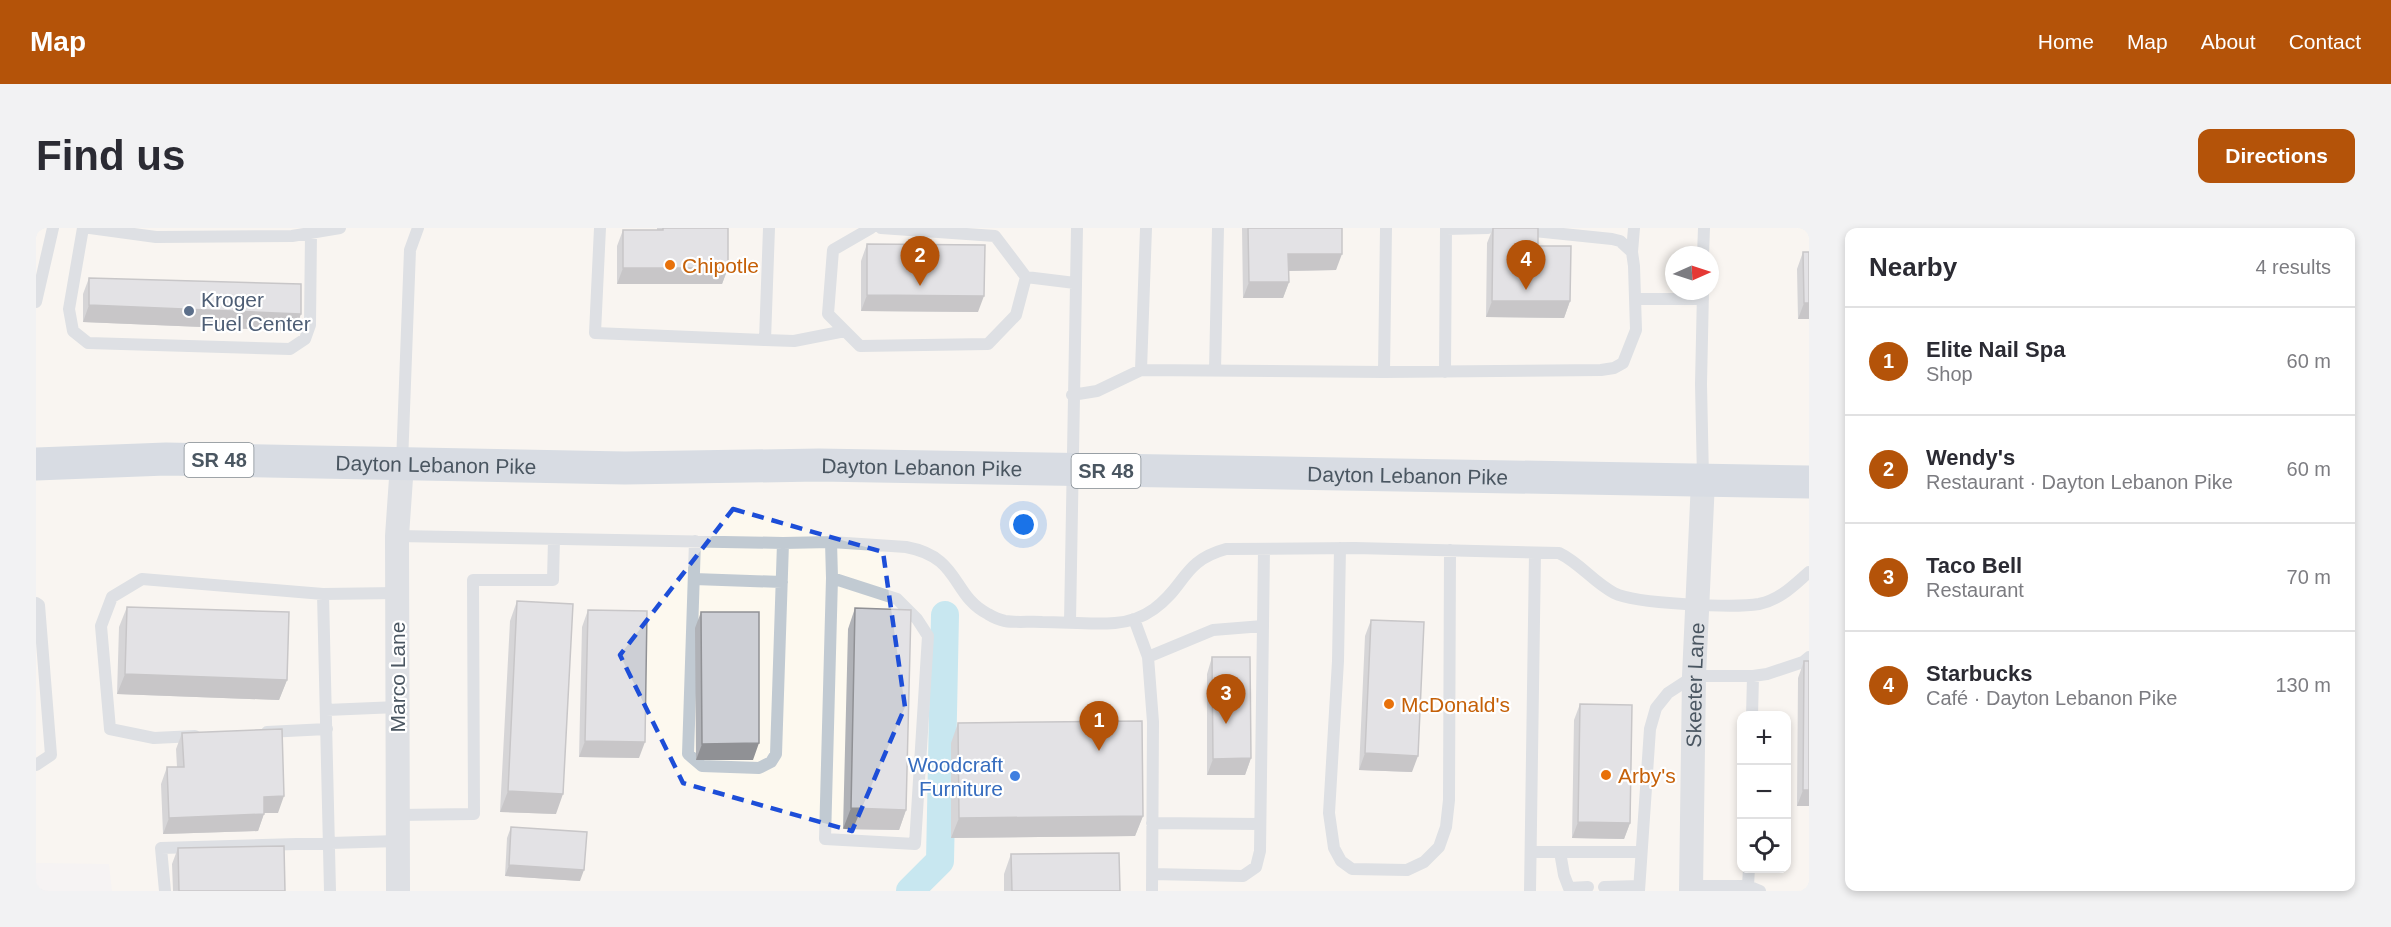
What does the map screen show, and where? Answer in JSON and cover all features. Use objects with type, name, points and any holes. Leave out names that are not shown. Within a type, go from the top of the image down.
[{"type":"main road","name":"Dayton Lebanon Pike","points":[[36,464],[166,459],[625,468],[819,465],[1809,482]]},
{"type":"street","name":"Marco Lane","points":[[399,891],[397,536],[402,464]]},
{"type":"street","name":"Skeeter Lane","points":[[1691,889],[1694,676],[1703,481]]},
{"type":"lane","points":[[36,302],[53,228]]},
{"type":"lane","points":[[83,228],[69,309],[73,331],[88,343],[290,349],[305,339],[310,324],[311,233]]},
{"type":"lane","points":[[90,228],[156,237],[292,236],[340,228]]},
{"type":"lane","points":[[402,464],[410,250],[418,228]]},
{"type":"lane","points":[[600,228],[595,333],[794,340],[845,331]]},
{"type":"lane","points":[[765,340],[769,228]]},
{"type":"lane","points":[[871,228],[833,250],[828,314],[860,346],[988,344],[1017,315],[1026,277]]},
{"type":"lane","points":[[881,228],[995,236],[1026,277],[1075,283]]},
{"type":"lane","points":[[1070,622],[1072,395],[1077,228]]},
{"type":"lane","points":[[1141,370],[1146,228]]},
{"type":"lane","points":[[1215,371],[1218,228]]},
{"type":"lane","points":[[1384,372],[1386,228]]},
{"type":"lane","points":[[1445,372],[1446,228],[1506,229],[1612,239],[1620,241],[1632,252]]},
{"type":"lane","points":[[1072,395],[1097,391],[1141,370],[1445,372],[1614,368],[1623,363],[1635,330],[1632,252],[1634,228]]},
{"type":"lane","points":[[1703,246],[1704,228]]},
{"type":"lane","points":[[1635,299],[1665,297]]},
{"type":"lane","points":[[1703,300],[1701,384],[1703,481]]},
{"type":"lane","points":[[397,536],[831,542],[919,549],[936,557],[950,569],[972,603],[988,614],[1006,621],[1116,623],[1134,619],[1152,610],[1168,597],[1194,564],[1209,554],[1226,549],[1340,548],[1559,553],[1572,560],[1597,583],[1616,594],[1638,601],[1741,605],[1761,603],[1786,592],[1809,572]]},
{"type":"lane","points":[[398,815],[474,814],[473,580],[553,580],[554,539]]},
{"type":"lane","points":[[695,541],[688,754],[702,766],[759,768],[771,762],[776,754],[783,543]]},
{"type":"lane","points":[[831,542],[825,840],[915,844],[928,636],[917,619],[897,599],[832,578]]},
{"type":"lane","points":[[1340,548],[1338,661],[1329,813],[1334,848],[1341,861],[1352,869],[1407,870],[1424,862],[1439,847],[1446,827],[1449,800],[1450,550]]},
{"type":"lane","points":[[1152,874],[1243,876],[1256,867],[1260,851],[1264,549]]},
{"type":"lane","points":[[1530,891],[1534,553]]},
{"type":"lane","points":[[212,735],[154,738],[110,729],[101,626],[112,597],[142,579],[323,594],[397,593]]},
{"type":"lane","points":[[694,579],[782,582]]},
{"type":"lane","points":[[323,594],[330,891]]},
{"type":"lane","points":[[36,765],[51,755],[37,604]]},
{"type":"lane","points":[[1134,619],[1148,657],[1153,722],[1152,891]]},
{"type":"lane","points":[[1148,657],[1213,630],[1263,626]]},
{"type":"lane","points":[[1604,887],[1639,889],[1650,729],[1656,708],[1668,693],[1694,676],[1753,676],[1803,662],[1809,657]]},
{"type":"lane","points":[[1752,711],[1753,676]]},
{"type":"lane","points":[[326,710],[398,707]]},
{"type":"lane","points":[[258,732],[327,729]]},
{"type":"lane","points":[[1152,823],[1260,824]]},
{"type":"lane","points":[[165,891],[162,848],[398,841]]},
{"type":"lane","points":[[1531,852],[1640,852]]},
{"type":"lane","points":[[1560,852],[1569,888],[1588,887]]},
{"type":"lane","points":[[1691,889],[1754,888],[1750,873]]},
{"type":"highlighted area","points":[[733,509],[883,552],[905,707],[852,831],[683,783],[620,655]]},
{"type":"shaded area","points":[[36,228],[1809,228],[1809,891],[112,891],[109,864],[36,863]]},
{"type":"building","name":"Chipotle","points":[[663,228],[728,228],[728,268],[623,268],[623,230],[663,230]]},
{"type":"building","points":[[1248,228],[1342,228],[1342,254],[1288,254],[1289,282],[1249,282]]},
{"type":"building","points":[[1493,228],[1538,228],[1538,246],[1571,246],[1570,301],[1492,301]]},
{"type":"building","points":[[867,244],[985,245],[984,296],[867,295]]},
{"type":"building","points":[[1803,252],[1809,252],[1809,303],[1804,303]]},
{"type":"building","points":[[89,278],[301,284],[301,314],[89,305]]},
{"type":"building","points":[[517,601],[573,604],[563,794],[508,791]]},
{"type":"building","points":[[127,607],[289,612],[287,680],[125,674]]},
{"type":"building","points":[[855,608],[911,610],[906,810],[851,808]]},
{"type":"building","points":[[588,610],[647,611],[645,742],[585,741]]},
{"type":"building","points":[[701,612],[759,612],[759,743],[702,744]]},
{"type":"building","name":"McDonald's","points":[[1371,620],[1424,622],[1418,756],[1365,753]]},
{"type":"building","points":[[1212,657],[1250,657],[1251,758],[1213,759]]},
{"type":"building","points":[[1804,661],[1809,661],[1809,790],[1803,790]]},
{"type":"building","points":[[1580,704],[1632,705],[1630,823],[1578,822]]},
{"type":"building","points":[[1142,721],[1143,816],[959,818],[958,723]]},
{"type":"building","points":[[282,729],[284,796],[264,797],[264,814],[169,818],[167,767],[184,767],[182,733]]},
{"type":"building","points":[[511,827],[587,832],[584,870],[509,865]]},
{"type":"building","points":[[284,846],[285,891],[179,891],[178,848]]},
{"type":"building","points":[[1119,853],[1120,891],[1012,891],[1011,854]]},
{"type":"waterway","points":[[910,891],[940,861],[945,615]]},
{"type":"place","name":"Chipotle","points":[[670,265]]},
{"type":"place","name":"Wendy's","points":[[920,286]]},
{"type":"place","name":"Starbucks","points":[[1526,290]]},
{"type":"place","name":"Kroger Fuel Center","points":[[189,311]]},
{"type":"place","name":"McDonald's","points":[[1389,704]]},
{"type":"place","name":"Taco Bell","points":[[1226,724]]},
{"type":"place","name":"Elite Nail Spa","points":[[1099,751]]},
{"type":"place","name":"Arby's","points":[[1606,775]]},
{"type":"place","name":"Woodcraft Furniture","points":[[1015,776]]}]
